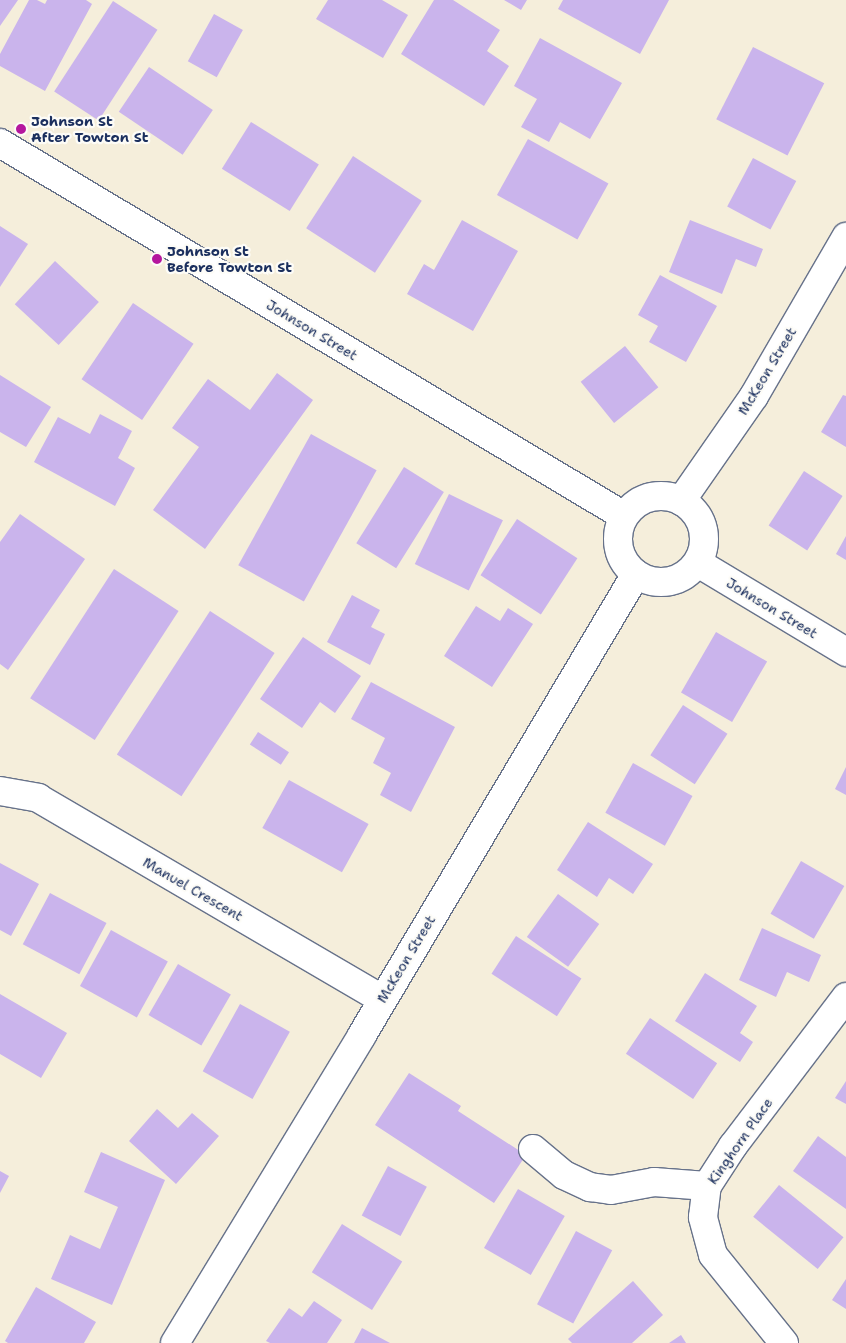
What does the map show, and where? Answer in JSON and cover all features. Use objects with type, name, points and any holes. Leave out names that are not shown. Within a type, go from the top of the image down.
[{"type":"street","name":"Johnson Street","points":[[0,143],[624,516]]},
{"type":"street","name":"McKeon Street","points":[[681,501],[754,396],[846,237]]},
{"type":"street","points":[[658,496],[681,501],[692,509],[700,520],[704,533],[704,547],[698,563],[678,579],[663,582],[649,580],[636,574],[621,556],[618,534],[624,516],[635,504],[646,498],[658,496]]},
{"type":"street","name":"Johnson Street","points":[[698,563],[846,652]]},
{"type":"street","name":"McKeon Street","points":[[175,1343],[636,574]]},
{"type":"street","name":"Manuel Crescent","points":[[0,791],[38,798],[382,999]]},
{"type":"street","name":"Kinghorn Place","points":[[784,1343],[713,1255],[703,1217],[708,1186],[733,1146],[846,997]]},
{"type":"street","points":[[533,1149],[564,1175],[590,1187],[610,1190],[654,1182],[708,1186]]},
{"type":"building","points":[[0,0],[18,0],[0,26]]},
{"type":"building","points":[[29,0],[37,0],[45,4],[47,0],[86,0],[92,4],[45,91],[0,66],[0,54]]},
{"type":"building","points":[[328,0],[382,0],[408,15],[383,58],[316,19]]},
{"type":"building","points":[[434,0],[453,0],[500,30],[487,51],[509,66],[484,106],[401,54]]},
{"type":"building","points":[[504,0],[527,0],[521,10]]},
{"type":"building","points":[[563,0],[669,0],[640,54],[558,9]]},
{"type":"building","points":[[113,1],[157,30],[99,120],[54,92]]},
{"type":"building","points":[[214,14],[243,30],[217,77],[188,61]]},
{"type":"building","points":[[540,38],[622,83],[590,139],[560,122],[549,142],[521,127],[537,99],[514,86]]},
{"type":"building","points":[[753,47],[824,83],[788,155],[716,119]]},
{"type":"building","points":[[149,67],[213,110],[183,155],[119,112]]},
{"type":"building","points":[[251,122],[319,164],[290,211],[222,169]]},
{"type":"building","points":[[528,139],[608,184],[577,240],[497,195]]},
{"type":"building","points":[[353,156],[422,201],[375,273],[306,228]]},
{"type":"building","points":[[753,158],[796,181],[770,230],[727,207]]},
{"type":"building","points":[[462,220],[518,251],[473,331],[407,294],[424,264],[434,270]]},
{"type":"building","points":[[690,220],[763,249],[756,267],[736,259],[722,294],[669,272]]},
{"type":"building","points":[[0,226],[28,244],[0,287]]},
{"type":"building","points":[[55,261],[99,302],[59,345],[15,304]]},
{"type":"building","points":[[660,275],[717,306],[686,362],[649,342],[658,326],[638,315]]},
{"type":"building","points":[[133,303],[194,344],[142,420],[82,379]]},
{"type":"building","points":[[625,346],[658,387],[614,423],[581,382]]},
{"type":"building","points":[[277,373],[313,400],[205,549],[153,510],[199,447],[172,428],[208,379],[250,410]]},
{"type":"building","points":[[0,375],[51,407],[26,447],[0,432]]},
{"type":"building","points":[[843,395],[846,396],[846,447],[821,432]]},
{"type":"building","points":[[100,414],[132,431],[118,458],[135,468],[115,506],[34,462],[58,417],[90,434]]},
{"type":"building","points":[[311,434],[377,470],[304,602],[238,565]]},
{"type":"building","points":[[404,467],[444,492],[396,568],[356,543]]},
{"type":"building","points":[[804,471],[843,496],[807,551],[769,526]]},
{"type":"building","points":[[449,494],[503,520],[469,590],[415,564]]},
{"type":"building","points":[[20,514],[85,559],[8,670],[0,664],[0,542]]},
{"type":"building","points":[[517,519],[577,558],[541,614],[481,575]]},
{"type":"building","points":[[846,536],[846,560],[836,554]]},
{"type":"building","points":[[114,569],[179,611],[95,740],[30,698]]},
{"type":"building","points":[[352,595],[380,610],[371,627],[385,634],[370,665],[327,642]]},
{"type":"building","points":[[476,606],[500,621],[508,608],[533,624],[492,687],[444,656]]},
{"type":"building","points":[[210,611],[275,653],[181,796],[117,754]]},
{"type":"building","points":[[716,632],[767,662],[732,722],[681,693]]},
{"type":"building","points":[[303,637],[361,676],[335,713],[320,702],[302,728],[260,699]]},
{"type":"building","points":[[371,682],[455,727],[411,812],[380,795],[391,773],[373,763],[385,738],[351,719]]},
{"type":"building","points":[[683,705],[727,734],[695,784],[650,755]]},
{"type":"building","points":[[258,732],[289,752],[281,765],[250,745]]},
{"type":"building","points":[[633,763],[692,796],[665,846],[605,813]]},
{"type":"building","points":[[846,767],[846,795],[835,789]]},
{"type":"building","points":[[289,780],[369,824],[342,872],[262,828]]},
{"type":"building","points":[[588,822],[653,864],[633,894],[609,878],[597,897],[557,870]]},
{"type":"building","points":[[801,861],[844,886],[814,939],[770,914]]},
{"type":"building","points":[[0,863],[39,884],[11,936],[0,930]]},
{"type":"building","points":[[50,893],[107,923],[79,974],[23,944]]},
{"type":"building","points":[[558,894],[599,924],[568,967],[527,937]]},
{"type":"building","points":[[762,928],[821,955],[809,982],[787,972],[776,997],[739,980]]},
{"type":"building","points":[[111,930],[168,962],[137,1017],[80,986]]},
{"type":"building","points":[[516,936],[581,978],[557,1016],[491,974]]},
{"type":"building","points":[[178,964],[231,994],[201,1046],[148,1015]]},
{"type":"building","points":[[705,973],[757,1006],[740,1033],[753,1042],[740,1062],[675,1021]]},
{"type":"building","points":[[0,994],[67,1033],[41,1078],[0,1054]]},
{"type":"building","points":[[240,1004],[290,1032],[253,1099],[203,1071]]},
{"type":"building","points":[[650,1018],[717,1063],[693,1099],[626,1054]]},
{"type":"building","points":[[409,1073],[461,1106],[458,1111],[526,1155],[494,1203],[375,1125]]},
{"type":"building","points":[[846,1081],[846,1104],[835,1098]]},
{"type":"building","points":[[157,1109],[178,1128],[192,1113],[219,1136],[176,1184],[129,1141]]},
{"type":"building","points":[[818,1136],[846,1157],[846,1209],[793,1171]]},
{"type":"building","points":[[101,1152],[165,1180],[112,1305],[51,1279],[70,1235],[100,1249],[118,1207],[84,1192]]},
{"type":"building","points":[[388,1166],[427,1187],[401,1236],[362,1215]]},
{"type":"building","points":[[0,1171],[9,1176],[0,1193]]},
{"type":"building","points":[[779,1185],[844,1237],[818,1269],[753,1217]]},
{"type":"building","points":[[518,1189],[565,1216],[531,1275],[484,1248]]},
{"type":"building","points":[[342,1224],[402,1262],[372,1310],[312,1272]]},
{"type":"building","points":[[576,1231],[612,1250],[573,1324],[537,1304]]},
{"type":"building","points":[[846,1279],[846,1309],[832,1300]]},
{"type":"building","points":[[633,1281],[663,1315],[632,1343],[572,1343],[568,1339]]},
{"type":"building","points":[[36,1287],[96,1322],[84,1343],[8,1343],[5,1341]]},
{"type":"building","points":[[314,1301],[342,1320],[327,1343],[270,1343],[266,1341],[289,1308],[302,1317]]},
{"type":"building","points":[[362,1328],[390,1343],[354,1343]]},
{"type":"building","points":[[681,1335],[686,1343],[669,1343]]},
{"type":"place","name":"Johnson St After Towton St","points":[[21,129]]},
{"type":"place","name":"Johnson St Before Towton St","points":[[157,259]]}]
